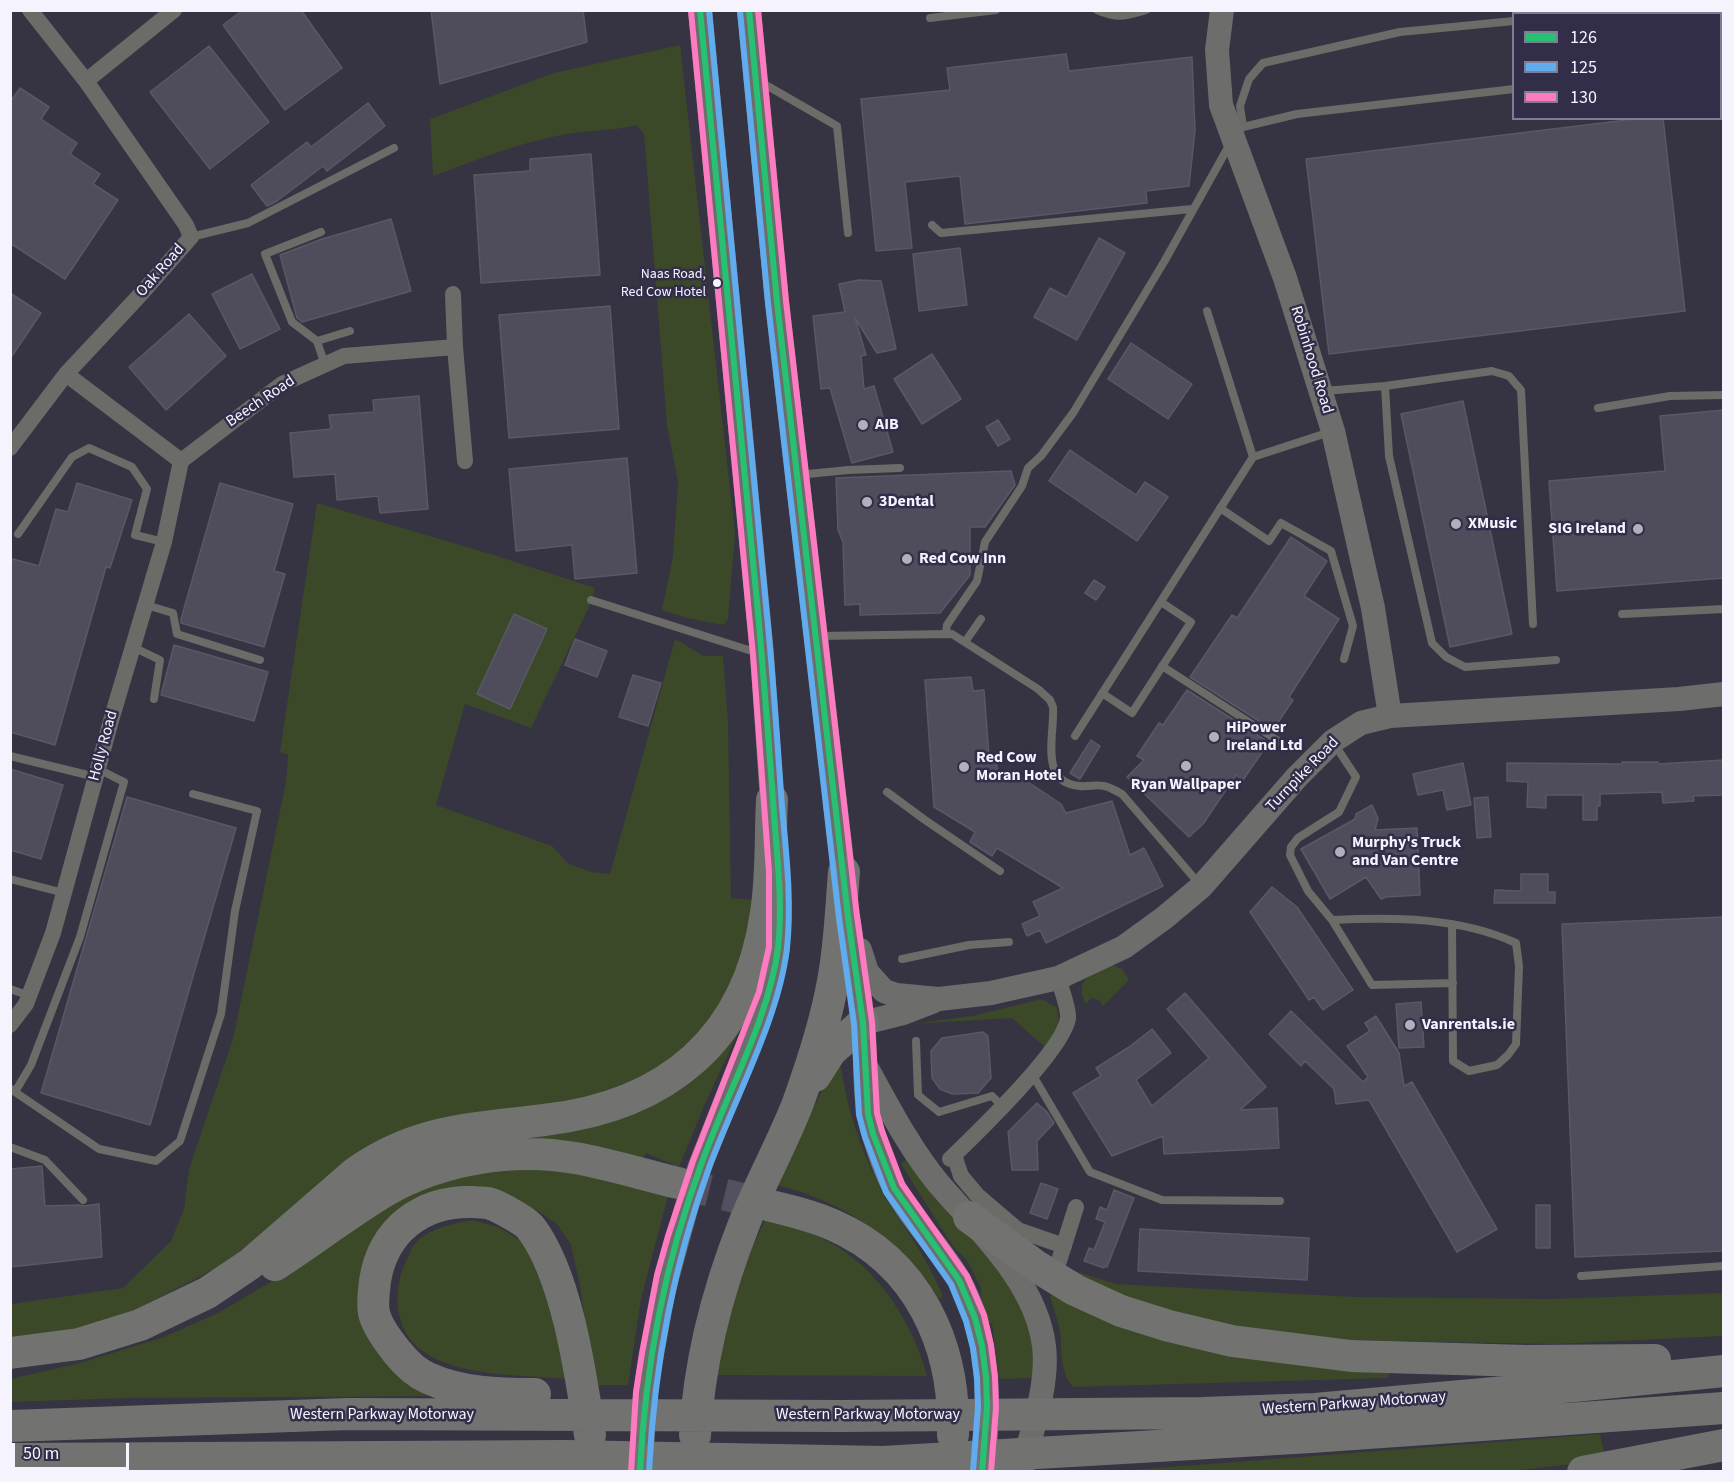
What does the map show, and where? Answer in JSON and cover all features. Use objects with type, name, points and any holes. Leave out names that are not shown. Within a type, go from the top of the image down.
[{"type":"highway","points":[[10,1353],[79,1344],[140,1325],[207,1293],[250,1264],[355,1173],[373,1160],[398,1148],[444,1132],[575,1116],[601,1110],[638,1097],[676,1074],[704,1048],[724,1025],[744,989],[753,966],[766,913],[770,874],[772,800]]},
{"type":"highway","points":[[695,1472],[696,1410],[707,1340],[745,1222],[798,1102],[827,1010],[833,980],[844,872]]},
{"type":"highway","points":[[798,1102],[831,1051],[863,1023]]},
{"type":"highway","points":[[10,1367],[61,1359],[89,1351],[135,1337],[193,1313],[253,1279],[386,1190],[414,1177],[447,1166],[501,1156],[551,1156],[575,1158],[678,1183]]},
{"type":"highway","points":[[596,1472],[581,1374],[561,1293],[549,1260],[529,1226],[490,1203],[464,1202],[444,1203],[421,1212],[402,1225],[387,1245],[377,1267],[374,1314],[404,1361],[426,1378],[456,1388],[526,1394],[888,1395],[1151,1400],[1178,1405],[1202,1413]]},
{"type":"highway","points":[[771,1206],[821,1221],[848,1233],[872,1248],[899,1271],[911,1285],[933,1321],[944,1352],[950,1381],[953,1432],[950,1472]]},
{"type":"highway","points":[[969,1217],[1036,1266],[1075,1290],[1131,1314],[1232,1341],[1352,1356],[1526,1361],[1724,1359]]},
{"type":"highway","name":"Western Parkway Motorway","points":[[10,1425],[348,1414],[842,1416],[1202,1413],[1327,1408],[1724,1371]]},
{"type":"highway","name":"Western Parkway Motorway","points":[[10,1459],[214,1456],[566,1456],[883,1462],[1311,1437],[1724,1408]]},
{"type":"highway","points":[[1583,1472],[1724,1445]]},
{"type":"highway","points":[[214,1456],[479,1472]]},
{"type":"main road","points":[[640,1472],[647,1381],[664,1289],[686,1209],[707,1147],[760,1018],[775,969],[779,922],[778,872],[762,654],[700,10]]},
{"type":"main road","points":[[749,10],[777,302],[848,917],[863,1023],[868,1114],[886,1172],[903,1203],[947,1261],[968,1299],[982,1346],[986,1377],[987,1416],[982,1472]]},
{"type":"main road","name":"Robinhood Road","points":[[1222,10],[1218,50],[1221,105],[1235,132],[1285,278],[1333,431],[1373,608],[1390,716]]},
{"type":"main road","name":"Turnpike Road","points":[[939,999],[991,993],[1058,978],[1124,947],[1164,918],[1201,886],[1297,777],[1333,741],[1361,723],[1390,716],[1679,699],[1724,694]]},
{"type":"main road","points":[[848,917],[867,972],[884,991],[896,995],[939,999]]},
{"type":"main road","points":[[863,1023],[903,1013],[939,999]]},
{"type":"main road","points":[[903,1013],[873,1039],[866,1062],[919,1156],[937,1182],[969,1217],[1027,1293],[1041,1331],[1044,1362],[1040,1400],[1021,1472]]},
{"type":"street","points":[[30,10],[86,81],[186,225],[191,237]]},
{"type":"street","points":[[86,81],[174,10]]},
{"type":"street","name":"Oak Road","points":[[10,448],[66,374],[140,296],[191,237]]},
{"type":"street","points":[[453,294],[455,347],[465,461]]},
{"type":"street","name":"Beech Road","points":[[181,461],[282,384],[344,356],[455,347]]},
{"type":"street","points":[[66,374],[181,461]]},
{"type":"street","name":"Holly Road","points":[[10,1025],[30,996],[53,933],[164,542],[181,461]]},
{"type":"street","points":[[1058,978],[1068,1017],[1063,1034],[1032,1074],[952,1157],[961,1176],[977,1195],[1018,1230],[1062,1254],[1076,1207]]},
{"type":"lane","points":[[930,18],[996,10]]},
{"type":"lane","points":[[1097,10],[1112,16],[1124,17],[1146,10]]},
{"type":"lane","points":[[946,632],[947,625],[977,581],[985,542],[1022,486],[1028,468],[1041,456],[1073,413],[1164,261],[1235,132],[1240,106],[1249,79],[1263,63],[1400,32],[1512,21]]},
{"type":"lane","points":[[756,79],[837,126],[848,233]]},
{"type":"lane","points":[[1235,132],[1297,114],[1512,89]]},
{"type":"lane","name":"Oak Road","points":[[191,237],[248,223],[394,148]]},
{"type":"lane","points":[[933,225],[941,233],[1192,208]]},
{"type":"lane","points":[[321,232],[265,254],[292,322],[317,341],[325,365]]},
{"type":"lane","points":[[1207,311],[1252,457]]},
{"type":"lane","points":[[317,341],[350,331]]},
{"type":"lane","points":[[1321,392],[1385,386],[1492,371],[1509,376],[1521,390],[1533,624]]},
{"type":"lane","points":[[1385,386],[1389,456],[1432,643],[1446,657],[1465,667],[1556,660]]},
{"type":"lane","points":[[1598,408],[1671,396],[1724,395]]},
{"type":"lane","points":[[1075,736],[1252,457],[1333,431]]},
{"type":"lane","points":[[18,534],[72,458],[89,448],[132,467],[147,489],[135,535],[164,542]]},
{"type":"lane","points":[[798,475],[900,468]]},
{"type":"lane","points":[[1220,508],[1269,541],[1281,523],[1331,551],[1353,626],[1344,659]]},
{"type":"lane","points":[[591,600],[762,654]]},
{"type":"lane","points":[[1102,693],[1132,713],[1191,622],[1161,602]]},
{"type":"lane","points":[[146,605],[173,613],[177,634],[260,660]]},
{"type":"lane","points":[[1622,614],[1724,609]]},
{"type":"lane","points":[[965,642],[981,619]]},
{"type":"lane","points":[[816,636],[913,635],[946,632],[1044,693],[1050,700],[1053,715],[1052,766],[1060,778],[1080,786],[1104,785],[1122,794],[1201,886]]},
{"type":"lane","points":[[133,647],[160,660],[154,699]]},
{"type":"lane","points":[[1162,666],[1283,744]]},
{"type":"lane","points":[[1333,741],[1356,777],[1339,812],[1298,838],[1291,847],[1290,855],[1308,891],[1332,921],[1372,985],[1453,983]]},
{"type":"lane","points":[[10,756],[97,773],[124,782],[80,937],[31,1065],[13,1090],[99,1149],[156,1161],[180,1141],[221,1014],[235,911],[257,811],[193,794]]},
{"type":"lane","points":[[887,792],[1000,871]]},
{"type":"lane","points":[[10,879],[64,893]]},
{"type":"lane","points":[[1332,921],[1365,919],[1427,921],[1452,924],[1468,927],[1516,943],[1519,966],[1518,1032],[1516,1044],[1497,1065],[1469,1071],[1453,1061],[1452,924]]},
{"type":"lane","points":[[902,960],[969,945],[1009,942]]},
{"type":"lane","points":[[10,989],[30,996]]},
{"type":"lane","points":[[916,1041],[918,1095],[939,1112],[992,1096],[1002,1106]]},
{"type":"lane","points":[[1032,1074],[1090,1172],[1162,1200],[1280,1202]]},
{"type":"lane","points":[[10,1147],[45,1160],[82,1200]]},
{"type":"lane","points":[[1581,1276],[1724,1266]]},
{"type":"green space","points":[[680,45],[735,533],[728,619],[723,625],[662,610],[673,556],[678,482],[667,425],[644,133],[636,125],[550,137],[499,152],[433,176],[430,119],[554,73]]},
{"type":"green space","points":[[317,503],[494,555],[595,588],[589,607],[531,728],[465,704],[436,805],[552,846],[569,864],[591,872],[610,874],[675,639],[704,656],[723,656],[728,722],[731,898],[753,900],[744,946],[727,992],[694,1042],[650,1076],[604,1094],[547,1107],[466,1117],[264,1234],[218,1267],[143,1306],[86,1332],[11,1344],[11,1304],[123,1288],[171,1241],[184,1209],[189,1169],[233,1039],[286,782],[288,755],[280,752]]},
{"type":"green space","points":[[1113,965],[1122,969],[1129,980],[1103,1006],[1099,1000],[1091,998],[1086,1004],[1082,995],[1083,983],[1092,974]]},
{"type":"green space","points":[[1042,999],[1056,1007],[1058,1013],[1055,1033],[1046,1048],[1012,1018],[911,1024],[972,1016]]},
{"type":"green space","points":[[742,1025],[704,1106],[679,1167],[646,1153],[643,1158],[563,1140],[522,1138],[448,1149],[554,1128]]},
{"type":"green space","points":[[841,1067],[852,1118],[863,1150],[885,1197],[927,1262],[943,1296],[936,1301],[888,1243],[876,1232],[837,1207],[808,1194],[777,1185],[827,1080],[835,1069]]},
{"type":"green space","points":[[436,1151],[391,1170],[346,1199],[389,1160]]},
{"type":"green space","points":[[907,1159],[932,1195],[1009,1279],[1031,1327],[1035,1378],[999,1379],[992,1323],[988,1323],[981,1302],[981,1288],[967,1260],[954,1248],[901,1164]]},
{"type":"green space","points":[[525,1163],[669,1192],[641,1299],[628,1385],[594,1385],[580,1286],[571,1245],[558,1225],[541,1213],[499,1191],[457,1186],[410,1207],[362,1287],[442,1396],[128,1398],[11,1402],[10,1379],[80,1363],[164,1337],[220,1312],[304,1262],[421,1184]]},
{"type":"green space","points":[[472,1220],[498,1227],[520,1240],[541,1266],[567,1379],[493,1373],[456,1366],[424,1352],[406,1333],[398,1308],[399,1282],[413,1247],[423,1236],[436,1229]]},
{"type":"green space","points":[[765,1220],[798,1228],[817,1236],[856,1260],[887,1294],[900,1313],[911,1333],[927,1376],[718,1375],[724,1335],[734,1296]]},
{"type":"green space","points":[[1059,1266],[1116,1284],[1354,1297],[1551,1299],[1723,1293],[1723,1336],[1555,1344],[1340,1340],[1255,1329],[1191,1317],[1139,1303]]},
{"type":"green space","points":[[1058,1293],[1391,1370],[1387,1378],[1073,1387],[1065,1372],[1060,1331],[1050,1296]]},
{"type":"green space","points":[[1600,1434],[1606,1460],[1504,1472],[1104,1472]]},
{"type":"building","points":[[243,10],[301,10],[342,68],[285,110],[223,25]]},
{"type":"building","points":[[431,10],[583,10],[587,42],[440,84]]},
{"type":"building","points":[[209,46],[269,122],[210,169],[150,92]]},
{"type":"building","points":[[1066,54],[1069,71],[1192,57],[1195,130],[1189,186],[1146,191],[1147,203],[965,224],[960,176],[905,182],[912,248],[876,251],[861,99],[950,90],[947,68]]},
{"type":"building","points":[[20,88],[49,107],[41,119],[77,143],[70,154],[100,174],[93,184],[118,200],[65,279],[10,243],[10,102]]},
{"type":"building","points":[[368,103],[385,126],[327,171],[323,166],[267,206],[251,185],[307,142],[311,147]]},
{"type":"building","points":[[1627,120],[1663,120],[1685,311],[1329,354],[1306,159]]},
{"type":"building","points":[[591,154],[600,275],[481,283],[474,175],[530,171],[530,159]]},
{"type":"building","points":[[391,219],[411,291],[302,322],[297,318],[280,255],[322,239]]},
{"type":"building","points":[[1099,238],[1125,253],[1077,340],[1034,317],[1050,288],[1067,297]]},
{"type":"building","points":[[960,248],[967,305],[919,311],[913,254]]},
{"type":"building","points":[[252,274],[280,329],[240,349],[212,294]]},
{"type":"building","points":[[859,280],[881,281],[896,349],[877,353],[855,318],[866,355],[861,356],[864,389],[874,386],[893,452],[852,463],[830,388],[821,389],[813,316],[845,312],[839,284]]},
{"type":"building","points":[[10,293],[41,313],[10,359]]},
{"type":"building","points":[[610,306],[619,429],[509,438],[499,315]]},
{"type":"building","points":[[189,314],[226,356],[166,410],[129,367]]},
{"type":"building","points":[[1131,343],[1192,384],[1168,419],[1108,379]]},
{"type":"building","points":[[932,354],[961,399],[922,424],[894,379]]},
{"type":"building","points":[[419,396],[428,509],[380,513],[378,496],[337,500],[335,474],[294,477],[290,433],[331,429],[329,415],[374,412],[373,400]]},
{"type":"building","name":"XMusic","points":[[1463,401],[1512,634],[1450,647],[1401,414]]},
{"type":"building","name":"SIG Ireland","points":[[1724,410],[1724,578],[1557,591],[1549,481],[1665,471],[1660,416]]},
{"type":"building","points":[[998,420],[1010,439],[998,446],[986,427]]},
{"type":"building","points":[[1070,450],[1136,495],[1145,482],[1168,497],[1137,541],[1049,481]]},
{"type":"building","points":[[627,458],[637,573],[575,579],[572,545],[516,551],[509,469]]},
{"type":"building","points":[[1011,471],[1015,485],[985,527],[970,527],[970,575],[940,613],[860,615],[860,604],[845,605],[843,542],[838,530],[836,478]]},
{"type":"building","points":[[77,483],[132,500],[110,568],[106,567],[55,745],[10,732],[10,566],[13,559],[39,566],[56,509],[68,512]]},
{"type":"building","points":[[220,483],[293,504],[274,571],[285,574],[264,647],[181,623]]},
{"type":"building","points":[[1291,537],[1327,561],[1304,596],[1339,619],[1289,697],[1293,700],[1273,730],[1190,677],[1232,615],[1237,618]]},
{"type":"building","points":[[1094,580],[1105,587],[1096,600],[1085,593]]},
{"type":"building","points":[[514,614],[547,629],[510,709],[477,694]]},
{"type":"building","points":[[575,639],[607,651],[597,677],[565,665]]},
{"type":"building","points":[[174,645],[268,672],[254,721],[161,695]]},
{"type":"building","points":[[633,675],[661,683],[648,726],[619,717]]},
{"type":"building","name":"Red Cow Moran Hotel","points":[[971,677],[973,691],[984,690],[989,756],[996,755],[998,780],[1022,778],[1061,804],[1066,813],[1112,801],[1130,855],[1144,848],[1163,886],[1046,943],[1040,930],[1027,936],[1022,924],[1040,916],[1033,902],[1063,888],[997,848],[992,856],[970,842],[975,832],[934,807],[925,680]]},
{"type":"building","points":[[1187,690],[1265,740],[1262,746],[1265,748],[1243,780],[1236,775],[1203,824],[1189,837],[1127,777],[1144,760],[1137,756],[1159,723],[1163,725]]},
{"type":"building","points":[[1091,740],[1100,746],[1080,779],[1070,773]]},
{"type":"building","points":[[1724,760],[1724,795],[1693,796],[1694,801],[1663,803],[1662,792],[1600,794],[1597,820],[1583,820],[1583,795],[1546,795],[1546,808],[1527,807],[1528,782],[1507,781],[1507,763],[1658,762],[1659,764]]},
{"type":"building","points":[[1463,763],[1471,805],[1447,810],[1443,790],[1418,795],[1413,774]]},
{"type":"building","points":[[10,769],[63,785],[41,859],[10,850]]},
{"type":"building","points":[[127,797],[236,828],[150,1125],[41,1093]]},
{"type":"building","points":[[1488,797],[1491,837],[1477,838],[1474,798]]},
{"type":"building","name":"Murphy's Truck and Van Centre","points":[[1372,805],[1378,818],[1375,830],[1417,828],[1420,895],[1381,899],[1366,877],[1330,899],[1301,849],[1355,819],[1356,814]]},
{"type":"building","points":[[1521,874],[1548,874],[1548,892],[1555,892],[1555,903],[1494,903],[1495,890],[1521,891]]},
{"type":"building","points":[[1272,887],[1297,907],[1353,990],[1323,1010],[1314,997],[1309,1000],[1250,912]]},
{"type":"building","points":[[1724,917],[1724,1251],[1575,1257],[1562,924]]},
{"type":"building","points":[[1185,993],[1266,1087],[1240,1110],[1277,1108],[1279,1148],[1164,1154],[1163,1136],[1112,1156],[1073,1093],[1101,1076],[1096,1068],[1152,1029],[1171,1053],[1136,1080],[1152,1106],[1209,1058],[1167,1009]]},
{"type":"building","name":"Vanrentals.ie","points":[[1421,1002],[1424,1047],[1399,1048],[1396,1004]]},
{"type":"building","points":[[1291,1011],[1363,1082],[1368,1077],[1347,1046],[1370,1031],[1365,1023],[1376,1016],[1399,1053],[1404,1086],[1412,1082],[1497,1229],[1457,1252],[1369,1100],[1336,1104],[1334,1089],[1305,1061],[1301,1066],[1269,1034]]},
{"type":"building","points":[[983,1032],[988,1036],[991,1078],[978,1093],[952,1094],[940,1089],[932,1078],[931,1051],[942,1038]]},
{"type":"building","points":[[1037,1103],[1054,1123],[1037,1141],[1038,1170],[1012,1170],[1008,1132]]},
{"type":"building","points":[[42,1166],[45,1206],[99,1204],[102,1257],[10,1267],[10,1169]]},
{"type":"building","points":[[1041,1183],[1058,1189],[1047,1219],[1030,1213]]},
{"type":"building","points":[[1114,1190],[1134,1198],[1107,1267],[1104,1268],[1084,1261],[1089,1248],[1094,1250],[1105,1222],[1096,1219],[1100,1207],[1107,1210]]},
{"type":"building","points":[[1536,1205],[1550,1205],[1550,1248],[1536,1248]]},
{"type":"building","points":[[1140,1229],[1309,1238],[1307,1280],[1138,1271]]},
{"type":"tunnel","points":[[678,1183],[771,1206]]},
{"type":"transit line","name":"126","points":[[640,1472],[646,1393],[667,1278],[701,1165],[766,1002],[778,948],[779,931],[778,864],[760,638],[700,10]]},
{"type":"transit line","name":"125","points":[[649,1472],[655,1393],[676,1278],[710,1165],[755,1058],[775,1002],[787,948],[789,912],[771,655],[709,10]]},
{"type":"transit line","name":"126","points":[[749,10],[777,302],[848,917],[863,1023],[868,1114],[873,1134],[894,1188],[959,1280],[975,1318],[986,1377],[987,1407],[982,1472]]},
{"type":"transit line","name":"130","points":[[758,10],[786,301],[857,916],[872,1022],[877,1113],[902,1184],[967,1276],[984,1315],[995,1377],[996,1408],[991,1472]]},
{"type":"transit line","name":"130","points":[[631,1472],[636,1392],[657,1275],[693,1161],[759,992],[769,947],[769,872],[753,655],[691,11]]},
{"type":"transit line","name":"125","points":[[740,11],[768,303],[839,918],[854,1024],[859,1115],[886,1192],[951,1284],[966,1321],[977,1378],[978,1407],[973,1471]]},
{"type":"place","name":"Naas Road, Red Cow Hotel","points":[[717,283]]},
{"type":"place","name":"AIB","points":[[863,425]]},
{"type":"place","name":"3Dental","points":[[867,502]]},
{"type":"place","name":"XMusic","points":[[1456,524]]},
{"type":"place","name":"SIG Ireland","points":[[1638,529]]},
{"type":"place","name":"Red Cow Inn","points":[[907,559]]},
{"type":"place","name":"HiPower Ireland Ltd","points":[[1214,737]]},
{"type":"place","name":"Ryan Wallpaper","points":[[1186,766]]},
{"type":"place","name":"Red Cow Moran Hotel","points":[[964,767]]},
{"type":"place","name":"Murphy's Truck and Van Centre","points":[[1340,852]]},
{"type":"place","name":"Vanrentals.ie","points":[[1410,1025]]}]
